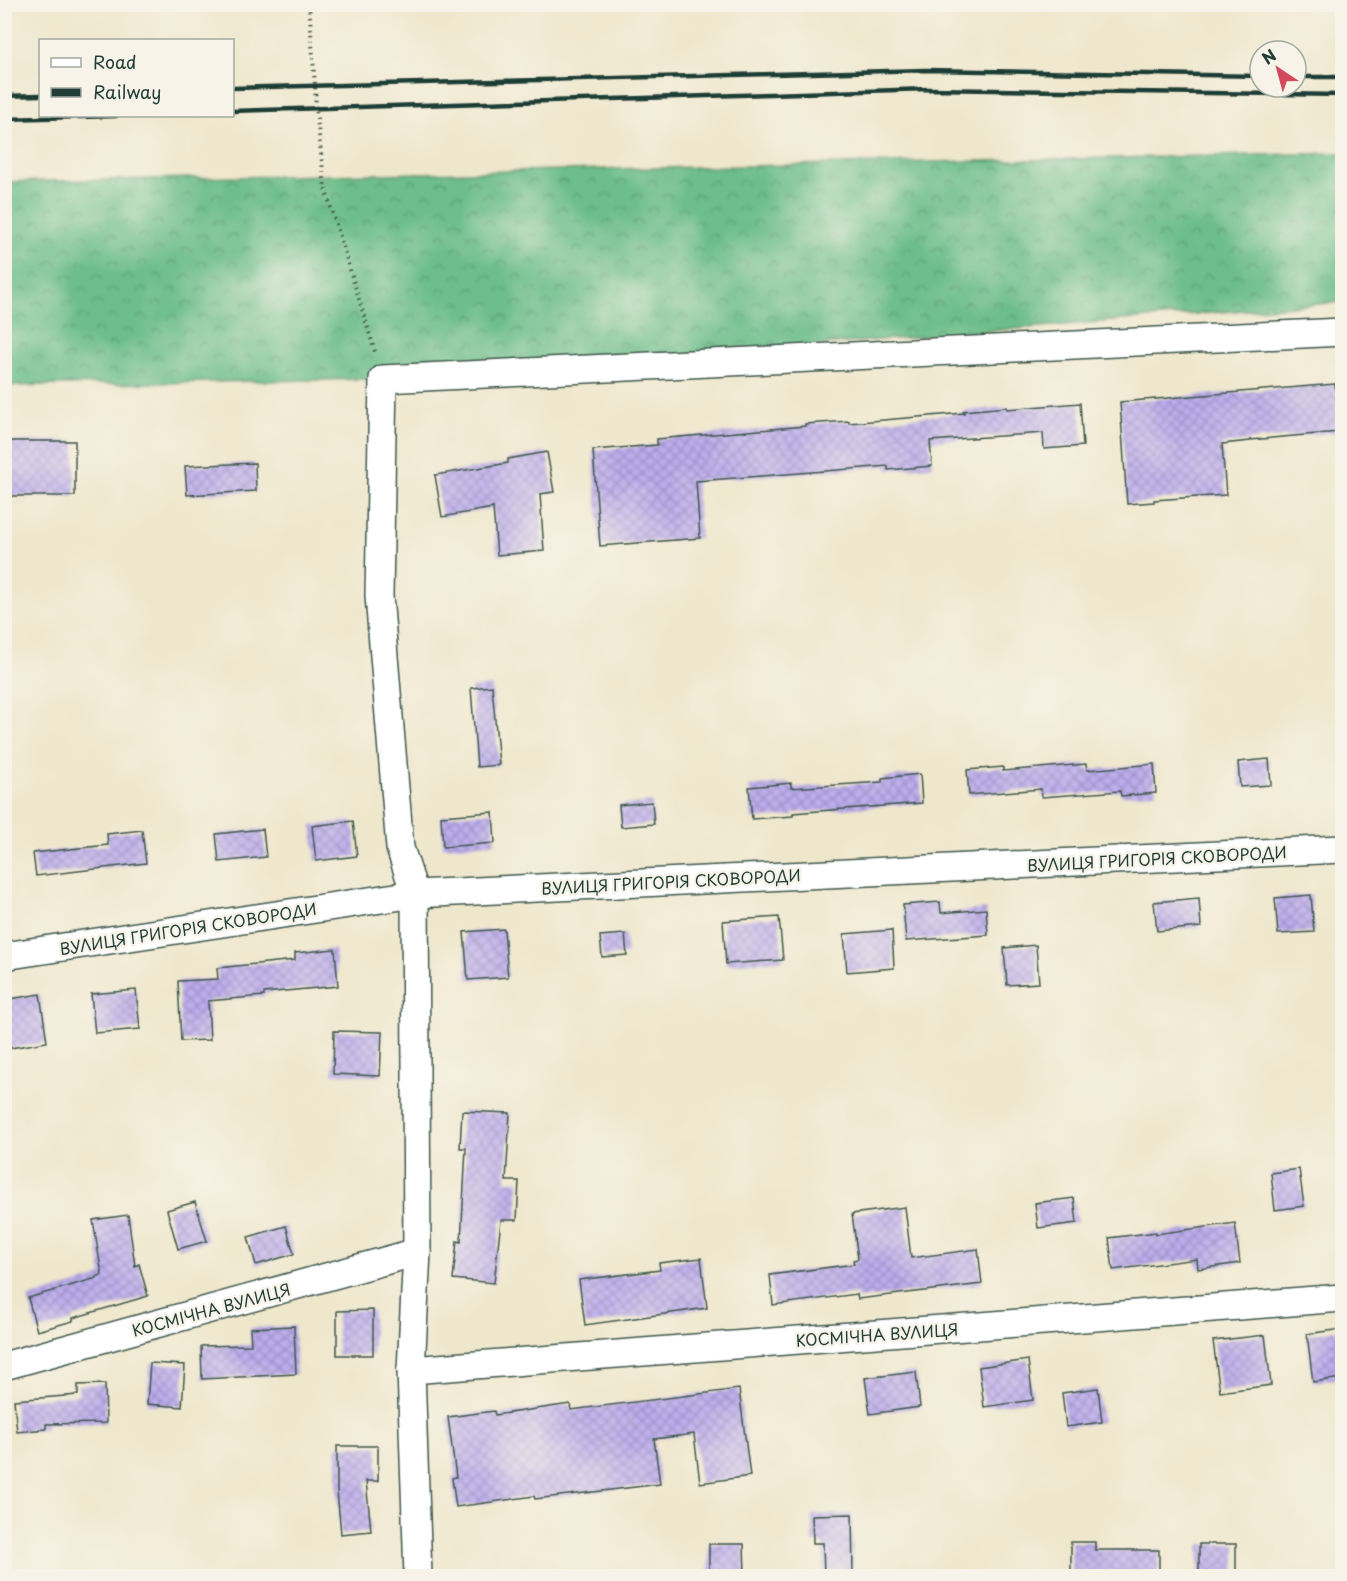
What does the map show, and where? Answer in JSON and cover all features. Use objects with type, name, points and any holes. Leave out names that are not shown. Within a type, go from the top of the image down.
[{"type":"street","points":[[418,1576],[411,1370],[417,1252],[415,894],[400,848],[380,596],[383,379],[1342,332]]},
{"type":"street","name":"ВУЛИЦЯ ГРИГОРІЯ СКОВОРОДИ","points":[[4,956],[415,894],[1342,849]]},
{"type":"street","name":"КОСМІЧНА ВУЛИЦЯ","points":[[4,1366],[417,1252]]},
{"type":"street","name":"КОСМІЧНА ВУЛИЦЯ","points":[[411,1370],[1342,1298]]},
{"type":"path","points":[[309,4],[316,109],[325,188],[383,379]]},
{"type":"green space","points":[[1342,153],[1342,302],[421,378],[5,386],[4,182]]},
{"type":"building","points":[[1335,384],[1339,432],[1222,444],[1226,495],[1127,504],[1120,402]]},
{"type":"building","points":[[1080,403],[1083,446],[1044,449],[1043,433],[930,441],[932,466],[888,470],[888,466],[696,481],[700,538],[600,546],[593,450],[657,445],[657,439],[805,426],[805,424],[849,421],[849,423],[1007,407],[1007,409]]},
{"type":"building","points":[[4,441],[75,441],[75,496],[4,496]]},
{"type":"building","points":[[547,452],[554,492],[540,494],[544,551],[497,555],[493,508],[442,517],[435,475],[508,463],[508,459]]},
{"type":"building","points":[[255,463],[256,491],[187,495],[185,466]]},
{"type":"building","points":[[492,686],[499,765],[477,767],[471,688]]},
{"type":"building","points":[[1269,759],[1271,785],[1240,787],[1238,762]]},
{"type":"building","points":[[1086,764],[1087,770],[1154,764],[1156,793],[1121,796],[1120,791],[1042,797],[1041,789],[969,795],[967,770],[1003,767],[1003,771]]},
{"type":"building","points":[[920,774],[922,803],[793,813],[793,816],[752,819],[749,787],[791,783],[791,788],[882,782],[882,778]]},
{"type":"building","points":[[652,802],[654,824],[621,827],[619,805]]},
{"type":"building","points":[[493,812],[495,843],[443,847],[441,816]]},
{"type":"building","points":[[353,821],[357,856],[316,861],[312,826]]},
{"type":"building","points":[[263,829],[266,857],[219,862],[216,834]]},
{"type":"building","points":[[142,830],[146,863],[36,876],[33,853],[108,845],[107,834]]},
{"type":"building","points":[[1311,895],[1314,932],[1278,934],[1275,898]]},
{"type":"building","points":[[1199,898],[1201,927],[1157,931],[1154,902]]},
{"type":"building","points":[[940,902],[941,913],[986,909],[988,935],[906,941],[903,905]]},
{"type":"building","points":[[779,917],[783,960],[726,964],[723,921]]},
{"type":"building","points":[[504,929],[508,977],[468,980],[464,932]]},
{"type":"building","points":[[892,930],[894,968],[847,972],[844,934]]},
{"type":"building","points":[[625,934],[627,955],[602,957],[600,936]]},
{"type":"building","points":[[1036,945],[1039,983],[1007,985],[1004,948]]},
{"type":"building","points":[[335,949],[338,986],[208,1001],[210,1040],[181,1041],[178,981],[218,979],[217,968],[295,960],[295,953]]},
{"type":"building","points":[[136,990],[140,1029],[95,1033],[91,994]]},
{"type":"building","points":[[40,994],[47,1042],[4,1049],[4,1000]]},
{"type":"building","points":[[334,1031],[382,1032],[380,1076],[333,1074]]},
{"type":"building","points":[[462,1111],[510,1113],[506,1181],[519,1181],[517,1220],[501,1220],[494,1283],[453,1279],[457,1241],[461,1242],[466,1148],[460,1148]]},
{"type":"building","points":[[1299,1169],[1304,1206],[1275,1210],[1271,1173]]},
{"type":"building","points":[[1074,1198],[1077,1223],[1038,1228],[1035,1203]]},
{"type":"building","points":[[195,1202],[207,1241],[178,1249],[167,1210]]},
{"type":"building","points":[[905,1207],[911,1258],[978,1249],[982,1284],[858,1299],[857,1294],[773,1305],[770,1275],[854,1264],[853,1260],[858,1259],[852,1214]]},
{"type":"building","points":[[128,1215],[135,1266],[139,1264],[148,1296],[37,1331],[28,1298],[102,1275],[93,1220]]},
{"type":"building","points":[[1235,1223],[1240,1263],[1198,1269],[1197,1259],[1113,1270],[1109,1238]]},
{"type":"building","points":[[286,1226],[294,1254],[256,1265],[248,1237]]},
{"type":"building","points":[[701,1258],[707,1308],[585,1325],[579,1280],[660,1270],[659,1263]]},
{"type":"building","points":[[373,1310],[373,1355],[337,1355],[337,1311]]},
{"type":"building","points":[[294,1326],[296,1374],[202,1379],[201,1346],[251,1345],[250,1328]]},
{"type":"building","points":[[1342,1329],[1342,1378],[1313,1382],[1307,1334]]},
{"type":"building","points":[[1265,1335],[1271,1385],[1220,1392],[1213,1341]]},
{"type":"building","points":[[1028,1360],[1033,1400],[984,1407],[979,1367]]},
{"type":"building","points":[[150,1363],[185,1365],[182,1407],[147,1404]]},
{"type":"building","points":[[916,1372],[920,1407],[870,1414],[865,1378]]},
{"type":"building","points":[[105,1384],[106,1423],[46,1424],[46,1429],[17,1432],[14,1400],[78,1395],[78,1385]]},
{"type":"building","points":[[1098,1388],[1102,1422],[1066,1427],[1062,1393]]},
{"type":"building","points":[[739,1389],[750,1476],[700,1483],[694,1434],[654,1439],[660,1484],[535,1499],[534,1496],[456,1507],[452,1478],[456,1477],[448,1417],[494,1411],[495,1415],[570,1404],[571,1410]]},
{"type":"building","points":[[337,1446],[378,1446],[378,1481],[366,1481],[371,1531],[341,1534],[337,1491]]},
{"type":"building","points":[[852,1514],[853,1576],[824,1576],[823,1543],[813,1543],[812,1515]]},
{"type":"building","points":[[1071,1542],[1095,1542],[1095,1550],[1159,1550],[1159,1576],[1071,1576]]},
{"type":"building","points":[[709,1544],[744,1544],[745,1576],[709,1576]]},
{"type":"building","points":[[1199,1544],[1236,1544],[1236,1576],[1199,1576]]},
{"type":"railway","points":[[234,88],[926,70],[1248,76]]},
{"type":"railway","points":[[1308,77],[1342,77]]},
{"type":"railway","points":[[234,111],[929,89],[1342,95]]},
{"type":"railway","points":[[4,96],[39,95]]},
{"type":"railway","points":[[4,119],[79,117]]}]
